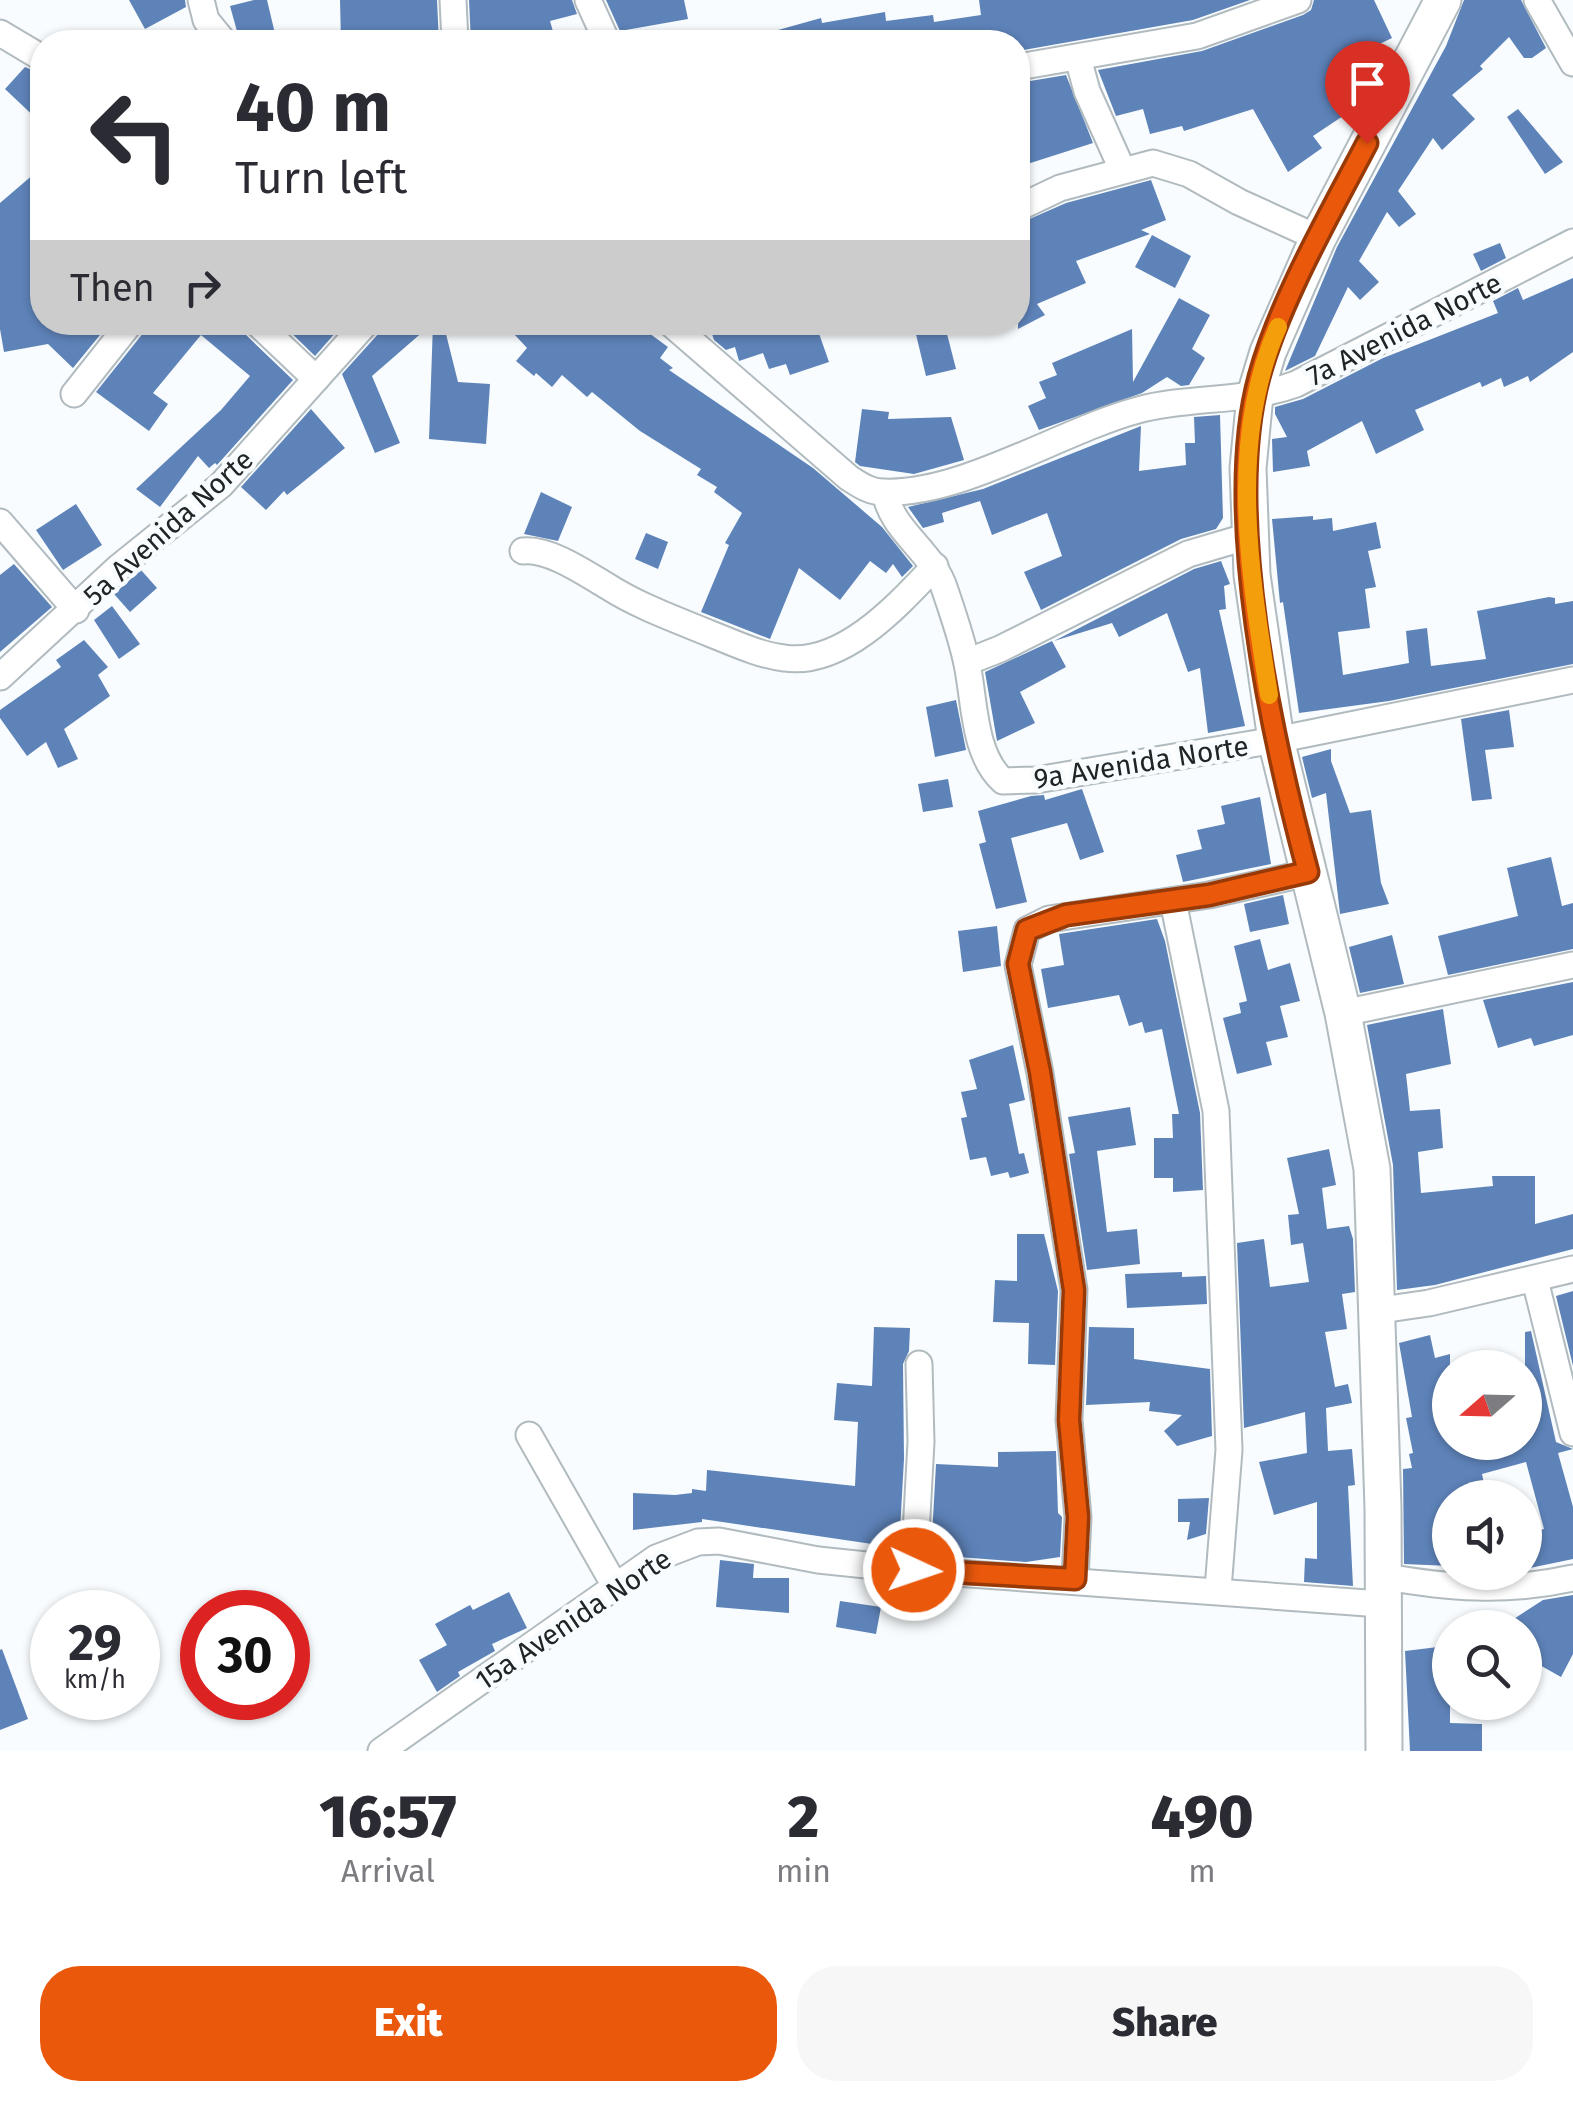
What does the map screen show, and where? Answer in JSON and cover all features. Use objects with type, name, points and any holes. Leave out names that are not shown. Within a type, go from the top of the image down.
[{"type":"street","points":[[201,0],[206,20],[214,30]]},
{"type":"street","points":[[453,0],[455,30]]},
{"type":"street","points":[[588,0],[602,30]]},
{"type":"street","points":[[1030,64],[1198,36],[1298,0]]},
{"type":"street","points":[[1384,1751],[1383,1508],[1372,1169],[1344,1013],[1276,740],[1249,536],[1248,468],[1255,396],[1268,352],[1318,238],[1443,0]]},
{"type":"street","points":[[1537,0],[1573,63]]},
{"type":"street","points":[[0,33],[30,51]]},
{"type":"street","points":[[1078,58],[1086,91],[1122,169]]},
{"type":"street","points":[[1030,202],[1060,188],[1152,163],[1177,169],[1318,238]]},
{"type":"street","name":"7a Avenida Norte","points":[[886,492],[942,484],[1135,410],[1168,403],[1255,396],[1296,384],[1573,242]]},
{"type":"street","points":[[74,394],[121,335]]},
{"type":"street","points":[[270,335],[316,378]]},
{"type":"street","name":"5a Avenida Norte","points":[[0,676],[119,567],[221,485],[355,335]]},
{"type":"street","points":[[689,335],[848,478],[873,491],[886,492],[893,517],[936,566],[967,662],[1000,650],[1188,554],[1249,536]]},
{"type":"street","points":[[0,522],[76,610]]},
{"type":"street","points":[[523,551],[532,550],[566,564],[642,607],[784,659],[813,656],[855,638],[897,608],[936,566]]},
{"type":"street","name":"9a Avenida Norte","points":[[967,662],[984,751],[994,773],[1003,781],[1036,780],[1276,740],[1573,680]]},
{"type":"street","points":[[1075,1579],[1078,1517],[1069,1420],[1074,1290],[1040,1072],[1020,983],[1019,952],[1027,930],[1049,919],[1173,902],[1308,872]]},
{"type":"street","points":[[1173,902],[1216,1111],[1229,1450],[1218,1589]]},
{"type":"street","points":[[1344,1013],[1573,965]]},
{"type":"street","points":[[1374,1312],[1573,1269]]},
{"type":"street","points":[[1534,1280],[1573,1433]]},
{"type":"street","points":[[914,1570],[921,1442],[919,1364]]},
{"type":"street","points":[[529,1435],[615,1586]]},
{"type":"street","name":"15a Avenida Norte","points":[[381,1751],[656,1558],[698,1542],[719,1541],[818,1560],[914,1570],[1218,1589],[1525,1588],[1573,1578]]},
{"type":"building","points":[[129,0],[185,0],[186,7],[145,29]]},
{"type":"building","points":[[267,0],[274,30],[237,30],[230,6]]},
{"type":"building","points":[[340,0],[437,0],[438,30],[341,30]]},
{"type":"building","points":[[469,0],[572,0],[577,14],[550,21],[553,30],[470,30]]},
{"type":"building","points":[[606,0],[684,0],[688,19],[620,30]]},
{"type":"building","points":[[979,0],[1250,0],[1193,20],[1030,49],[1030,30],[778,30],[821,18],[822,23],[885,12],[886,21],[933,15],[934,22],[981,15]]},
{"type":"building","points":[[1314,0],[1374,0],[1392,38],[1338,64],[1364,102],[1313,136],[1322,148],[1288,172],[1253,109],[1184,131],[1182,126],[1150,134],[1143,109],[1116,116],[1098,70],[1202,51],[1303,15],[1311,10]]},
{"type":"building","points":[[1464,0],[1521,0],[1546,48],[1532,58],[1524,58],[1509,37],[1480,66],[1483,69],[1452,95],[1475,119],[1442,150],[1433,138],[1398,191],[1416,214],[1399,227],[1387,212],[1359,261],[1379,282],[1360,300],[1348,287],[1315,356],[1285,371],[1337,247],[1446,46]]},
{"type":"building","points":[[25,67],[30,69],[30,113],[5,89]]},
{"type":"building","points":[[1066,75],[1093,143],[1030,163],[1030,81]]},
{"type":"building","points":[[1518,109],[1563,162],[1545,174],[1507,117]]},
{"type":"building","points":[[30,177],[30,335],[100,335],[73,368],[48,344],[4,352],[0,329],[0,203]]},
{"type":"building","points":[[1151,180],[1166,220],[1141,230],[1150,234],[1076,261],[1086,283],[1037,304],[1045,315],[1030,323],[1030,219],[1066,203]]},
{"type":"building","points":[[1152,235],[1191,256],[1175,288],[1135,267]]},
{"type":"building","points":[[1500,243],[1506,258],[1481,271],[1473,254]]},
{"type":"building","points":[[1573,278],[1573,352],[1530,382],[1528,376],[1504,387],[1501,378],[1482,387],[1480,382],[1415,410],[1424,430],[1376,454],[1362,421],[1307,451],[1310,466],[1273,472],[1272,439],[1287,437],[1275,407],[1303,399],[1383,358],[1498,313],[1493,301],[1518,288],[1523,300]]},
{"type":"building","points":[[1179,298],[1210,315],[1192,349],[1205,358],[1189,385],[1181,386],[1167,377],[1142,393],[1039,430],[1028,406],[1046,398],[1039,382],[1057,375],[1052,363],[1132,329],[1133,382]]},
{"type":"building","points":[[142,335],[201,335],[153,393],[168,404],[149,431],[96,392]]},
{"type":"building","points":[[201,335],[246,335],[293,380],[217,465],[209,468],[198,456],[160,507],[136,489],[221,410],[250,376]]},
{"type":"building","points":[[293,335],[334,335],[315,356]]},
{"type":"building","points":[[377,335],[419,335],[372,376],[400,443],[375,453],[342,374]]},
{"type":"building","points":[[433,335],[446,335],[458,382],[490,384],[486,444],[429,439]]},
{"type":"building","points":[[515,335],[652,335],[668,347],[660,358],[673,368],[669,370],[813,468],[882,527],[913,566],[902,577],[893,564],[886,573],[870,561],[840,600],[799,568],[770,639],[701,612],[729,545],[725,543],[742,513],[714,492],[717,487],[697,475],[701,469],[640,431],[592,392],[587,397],[562,375],[552,387],[536,373],[534,376],[516,361],[527,348]]},
{"type":"building","points":[[712,335],[820,335],[829,362],[790,375],[786,364],[769,369],[763,353],[739,361],[735,347],[726,350]]},
{"type":"building","points":[[916,335],[947,335],[956,369],[926,376]]},
{"type":"building","points":[[311,409],[345,448],[287,495],[284,491],[266,510],[241,487]]},
{"type":"building","points":[[862,409],[889,412],[888,419],[951,417],[964,460],[914,474],[860,466],[855,462]]},
{"type":"building","points":[[1220,415],[1223,518],[1216,529],[1181,539],[1041,610],[1024,572],[1062,556],[1047,513],[992,535],[980,501],[942,513],[944,522],[923,528],[908,507],[983,489],[1141,426],[1139,471],[1186,465],[1185,443],[1195,443],[1194,417]]},
{"type":"building","points":[[541,492],[572,507],[558,541],[524,534]]},
{"type":"building","points":[[76,504],[102,545],[63,570],[36,530]]},
{"type":"building","points":[[1313,516],[1313,520],[1332,518],[1333,531],[1376,522],[1381,548],[1368,551],[1376,587],[1365,589],[1370,628],[1338,632],[1343,675],[1409,663],[1406,631],[1427,628],[1431,666],[1486,659],[1477,611],[1549,597],[1555,598],[1555,604],[1573,601],[1573,664],[1389,701],[1299,713],[1283,602],[1280,603],[1272,519]]},
{"type":"building","points":[[646,533],[668,542],[658,569],[635,559]]},
{"type":"building","points":[[1221,561],[1230,584],[1224,586],[1226,609],[1219,610],[1245,726],[1208,733],[1200,668],[1188,672],[1167,613],[1119,637],[1112,623],[1054,641],[1194,569]]},
{"type":"building","points":[[14,564],[52,607],[0,652],[0,575]]},
{"type":"building","points":[[141,570],[157,588],[130,612],[114,594]]},
{"type":"building","points":[[112,606],[140,644],[119,659],[94,620]]},
{"type":"building","points":[[84,640],[108,667],[98,675],[110,696],[64,729],[78,759],[58,768],[46,742],[27,756],[0,718],[0,710],[61,667],[56,660]]},
{"type":"building","points":[[1052,641],[1066,667],[1020,692],[1035,723],[997,741],[985,672]]},
{"type":"building","points":[[956,700],[966,750],[935,757],[926,707]]},
{"type":"building","points":[[1509,710],[1514,747],[1485,750],[1492,799],[1472,801],[1461,719]]},
{"type":"building","points":[[1331,749],[1331,761],[1350,813],[1371,810],[1381,883],[1389,904],[1340,914],[1326,793],[1312,798],[1302,757]]},
{"type":"building","points":[[948,779],[953,807],[923,812],[918,784]]},
{"type":"building","points":[[1082,789],[1104,852],[1080,860],[1067,823],[1011,838],[1027,902],[996,909],[979,844],[986,842],[978,811],[1031,796],[1044,795],[1045,800]]},
{"type":"building","points":[[1260,797],[1271,864],[1183,882],[1176,855],[1202,849],[1197,830],[1225,824],[1221,806]]},
{"type":"building","points":[[1551,857],[1562,906],[1573,903],[1573,949],[1448,975],[1438,936],[1518,916],[1507,868]]},
{"type":"building","points":[[1283,895],[1289,924],[1250,932],[1244,904]]},
{"type":"building","points":[[1157,919],[1165,941],[1200,1113],[1203,1190],[1173,1192],[1173,1178],[1154,1178],[1154,1138],[1173,1138],[1172,1114],[1179,1114],[1162,1029],[1145,1033],[1142,1022],[1129,1026],[1119,995],[1048,1008],[1041,969],[1064,965],[1059,934]]},
{"type":"building","points":[[997,926],[1001,966],[963,972],[958,931]]},
{"type":"building","points":[[1392,935],[1404,984],[1360,993],[1349,947]]},
{"type":"building","points":[[1260,939],[1268,970],[1290,963],[1300,1001],[1280,1006],[1288,1037],[1266,1042],[1272,1065],[1237,1074],[1223,1018],[1241,1013],[1239,1003],[1247,1001],[1234,946]]},
{"type":"building","points":[[1573,982],[1573,1035],[1534,1046],[1531,1038],[1498,1048],[1483,1000]]},
{"type":"building","points":[[1443,1009],[1451,1064],[1406,1074],[1410,1111],[1440,1109],[1443,1148],[1418,1152],[1421,1193],[1493,1186],[1492,1176],[1535,1176],[1535,1224],[1573,1214],[1573,1249],[1435,1285],[1397,1290],[1393,1165],[1367,1025]]},
{"type":"building","points":[[1013,1045],[1025,1100],[1009,1104],[1019,1154],[1024,1153],[1029,1173],[1010,1178],[1008,1172],[991,1176],[986,1157],[970,1160],[961,1118],[967,1117],[961,1092],[977,1089],[969,1060]]},
{"type":"building","points":[[1130,1107],[1136,1145],[1097,1151],[1107,1232],[1137,1229],[1140,1264],[1087,1270],[1069,1154],[1075,1153],[1068,1117]]},
{"type":"building","points":[[1329,1149],[1336,1185],[1322,1188],[1327,1229],[1349,1226],[1353,1239],[1355,1292],[1342,1294],[1347,1329],[1325,1332],[1335,1387],[1348,1384],[1352,1403],[1326,1408],[1328,1451],[1352,1449],[1355,1485],[1348,1486],[1353,1586],[1304,1582],[1305,1558],[1317,1559],[1317,1502],[1274,1515],[1259,1462],[1307,1453],[1305,1412],[1244,1428],[1237,1243],[1264,1239],[1270,1287],[1309,1282],[1303,1243],[1291,1245],[1288,1215],[1299,1214],[1287,1158]]},
{"type":"building","points":[[1017,1234],[1044,1234],[1058,1291],[1055,1365],[1028,1364],[1029,1323],[993,1322],[995,1280],[1017,1281]]},
{"type":"building","points":[[1182,1272],[1182,1277],[1206,1276],[1207,1304],[1127,1308],[1125,1274]]},
{"type":"building","points":[[1573,1291],[1573,1366],[1556,1296]]},
{"type":"building","points":[[874,1327],[910,1328],[909,1351],[903,1364],[904,1459],[899,1548],[702,1519],[633,1530],[633,1493],[675,1495],[692,1493],[692,1489],[706,1491],[707,1470],[855,1486],[858,1422],[834,1420],[837,1383],[872,1386]]},
{"type":"building","points":[[1089,1327],[1134,1328],[1134,1359],[1210,1369],[1212,1436],[1177,1446],[1164,1431],[1182,1415],[1149,1411],[1150,1402],[1086,1405]]},
{"type":"building","points":[[1531,1331],[1535,1350],[1525,1350],[1525,1332]]},
{"type":"building","points":[[1430,1335],[1433,1350],[1432,1460],[1542,1460],[1542,1380],[1556,1442],[1573,1449],[1558,1453],[1573,1507],[1573,1559],[1542,1565],[1542,1480],[1531,1480],[1526,1462],[1482,1474],[1483,1480],[1432,1480],[1432,1565],[1404,1564],[1403,1469],[1412,1468],[1409,1454],[1413,1453],[1406,1418],[1412,1417],[1399,1343]]},
{"type":"building","points":[[1056,1451],[1058,1513],[1062,1517],[1060,1557],[1026,1562],[931,1555],[936,1464],[998,1467],[998,1452]]},
{"type":"building","points":[[1209,1498],[1206,1534],[1187,1540],[1190,1522],[1178,1522],[1178,1499]]},
{"type":"building","points":[[720,1560],[754,1564],[753,1578],[789,1578],[789,1613],[716,1607]]},
{"type":"building","points":[[509,1592],[527,1628],[492,1644],[495,1651],[458,1672],[460,1676],[437,1692],[419,1660],[447,1645],[435,1624],[470,1605],[473,1610]]},
{"type":"building","points":[[1573,1595],[1573,1654],[1561,1677],[1542,1666],[1542,1610],[1528,1610],[1543,1600]]},
{"type":"building","points":[[840,1601],[881,1607],[876,1634],[836,1627]]},
{"type":"building","points":[[1432,1648],[1432,1720],[1482,1724],[1482,1751],[1410,1751],[1405,1651]]},
{"type":"building","points":[[0,1650],[28,1719],[0,1730]]},
{"type":"slow traffic","points":[[1269,695],[1252,575],[1248,468],[1259,377],[1278,327]]},
{"type":"route","points":[[914,1570],[1075,1579],[1078,1517],[1069,1420],[1074,1290],[1040,1072],[1020,983],[1019,952],[1027,930],[1066,915],[1173,902],[1308,872],[1276,740],[1258,626],[1248,502],[1251,427],[1259,377],[1268,352],[1318,238],[1367,143]]}]
